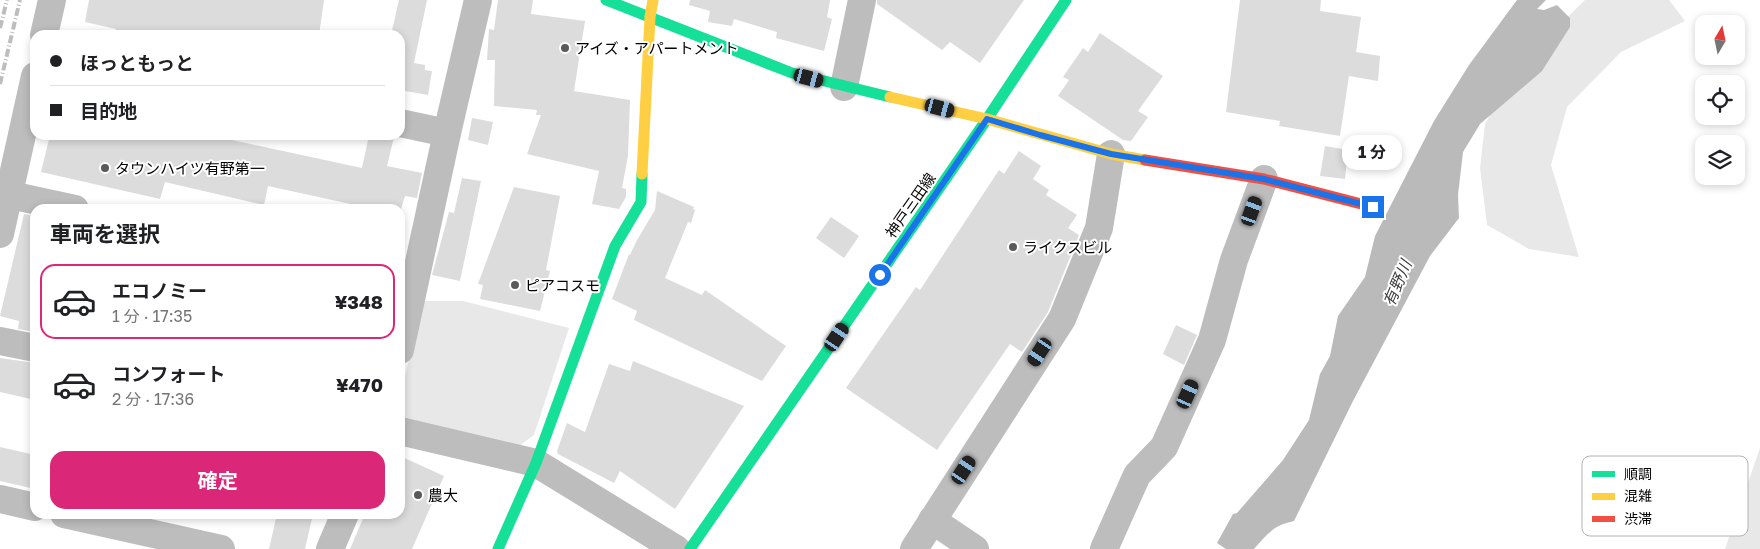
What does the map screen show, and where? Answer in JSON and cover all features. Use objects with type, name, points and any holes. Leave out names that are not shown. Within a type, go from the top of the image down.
[{"type":"street","points":[[45,30],[52,0]]},
{"type":"street","points":[[405,327],[478,0]]},
{"type":"street","points":[[606,0],[792,73],[844,87],[987,119],[1111,154],[1264,179],[1373,207]]},
{"type":"street","points":[[498,549],[536,463],[615,246],[641,202],[650,17],[653,0]]},
{"type":"street","points":[[844,87],[862,0]]},
{"type":"street","name":"神戸三田線","points":[[690,549],[987,119],[1066,0]]},
{"type":"street","points":[[0,234],[30,100]]},
{"type":"street","points":[[405,124],[447,133]]},
{"type":"street","points":[[914,549],[1062,319],[1099,228],[1111,154]]},
{"type":"street","points":[[1104,549],[1137,475],[1164,447],[1212,340],[1234,260],[1264,179]]},
{"type":"street","points":[[10,194],[53,204]]},
{"type":"street","points":[[0,340],[30,347]]},
{"type":"street","points":[[405,432],[536,463],[676,549]]},
{"type":"street","points":[[0,499],[30,506]]},
{"type":"street","points":[[86,519],[220,549]]},
{"type":"street","points":[[330,549],[344,519]]},
{"type":"street","points":[[932,520],[975,549]]},
{"type":"shaded area","points":[[1585,0],[1669,0],[1685,21],[1621,52],[1567,107],[1551,165],[1579,257],[1529,249],[1487,225],[1480,168],[1485,124],[1517,67]]},
{"type":"shaded area","points":[[424,301],[463,301],[569,328],[534,435],[519,446],[406,422],[405,375]]},
{"type":"shaded area","points":[[1760,448],[1760,549],[1725,549],[1730,536],[1748,536],[1748,483]]},
{"type":"water","name":"有野川","points":[[1517,0],[1546,0],[1537,9],[1544,10],[1557,5],[1570,18],[1570,27],[1542,71],[1480,124],[1463,152],[1458,195],[1459,218],[1430,256],[1353,401],[1294,521],[1281,525],[1271,531],[1254,549],[1226,549],[1217,543],[1233,514],[1237,513],[1283,460],[1309,420],[1320,374],[1330,356],[1338,316],[1365,277],[1375,236],[1434,121],[1469,65]]},
{"type":"building","points":[[89,0],[324,0],[320,30],[116,30],[85,22]]},
{"type":"building","points":[[399,0],[427,0],[414,63],[425,65],[425,70],[432,71],[428,95],[405,91],[405,30],[392,30]]},
{"type":"building","points":[[498,0],[533,0],[531,14],[585,21],[574,91],[630,100],[628,156],[622,188],[626,189],[626,197],[619,209],[592,204],[599,171],[527,154],[541,115],[536,115],[537,110],[494,106],[495,60],[487,60],[489,29],[494,30]]},
{"type":"building","points":[[690,0],[830,0],[827,17],[832,19],[824,51],[776,38],[777,32],[734,19],[732,26],[708,22],[710,11],[689,5]]},
{"type":"building","points":[[877,0],[1024,0],[980,63],[950,42],[942,50],[877,4]]},
{"type":"building","points":[[1240,0],[1321,0],[1320,11],[1361,17],[1356,52],[1380,56],[1378,81],[1349,76],[1340,136],[1279,126],[1280,121],[1226,112]]},
{"type":"building","points":[[1100,33],[1163,76],[1138,111],[1148,117],[1131,141],[1123,140],[1058,96],[1069,80],[1063,77],[1083,48],[1088,52]]},
{"type":"building","points":[[472,118],[493,122],[488,145],[468,140]]},
{"type":"building","name":"タウンハイツ有野第一","points":[[49,140],[232,140],[362,168],[368,140],[393,140],[387,166],[422,173],[417,198],[405,196],[403,204],[350,204],[268,186],[264,204],[260,204],[165,182],[160,199],[41,172]]},
{"type":"building","points":[[1325,146],[1348,150],[1345,179],[1320,176]]},
{"type":"building","points":[[1019,151],[1041,166],[1033,179],[1049,190],[1046,195],[1077,215],[1068,228],[1079,235],[1048,312],[1022,352],[1010,344],[937,450],[846,388],[916,287],[920,290],[999,170],[1004,174]]},
{"type":"building","points":[[462,178],[481,181],[460,281],[432,275],[449,212],[454,213]]},
{"type":"building","points":[[514,187],[560,196],[546,270],[550,271],[540,311],[480,299],[483,285],[478,284]]},
{"type":"building","points":[[657,191],[694,207],[693,209],[695,210],[691,223],[688,222],[665,278],[702,295],[705,290],[786,346],[762,381],[634,320],[637,311],[612,299],[629,254],[655,210]]},
{"type":"building","points":[[24,214],[30,215],[30,331],[18,329],[19,321],[0,316]]},
{"type":"building","points":[[831,217],[859,236],[844,258],[816,238]]},
{"type":"building","points":[[1176,325],[1197,335],[1184,365],[1163,354]]},
{"type":"building","points":[[0,358],[30,362],[30,399],[0,392]]},
{"type":"building","points":[[633,361],[744,406],[675,509],[620,471],[614,483],[558,454],[557,451],[567,423],[585,432],[609,364],[630,371]]},
{"type":"building","points":[[0,447],[30,454],[30,488],[0,481]]},
{"type":"building","name":"農大","points":[[405,458],[444,476],[412,549],[350,549],[363,519],[405,519]]},
{"type":"building","points":[[276,519],[312,519],[305,549],[269,549]]},
{"type":"railway","points":[[0,28],[7,0]]},
{"type":"railway","points":[[0,84],[20,0]]},
{"type":"traffic: fast","points":[[606,0],[792,73],[890,97]]},
{"type":"traffic: fast","points":[[690,549],[987,119],[1066,0]]},
{"type":"traffic: fast","points":[[498,549],[536,463],[615,246],[641,202],[642,174]]},
{"type":"traffic: slow","points":[[642,174],[650,17],[653,0]]},
{"type":"traffic: slow","points":[[890,97],[987,119],[1111,154],[1145,160]]},
{"type":"traffic: jam","points":[[1145,160],[1264,179],[1373,207]]},
{"type":"place","name":"アイズ・アパートメント","points":[[565,48]]},
{"type":"place","name":"タウンハイツ有野第一","points":[[105,168]]},
{"type":"place","name":"ライクスビル","points":[[1013,247]]},
{"type":"place","name":"ピアコスモ","points":[[515,285]]},
{"type":"place","name":"農大","points":[[418,495]]},
{"type":"route","points":[[880,275],[987,119],[1111,154],[1264,179],[1373,207]]}]
